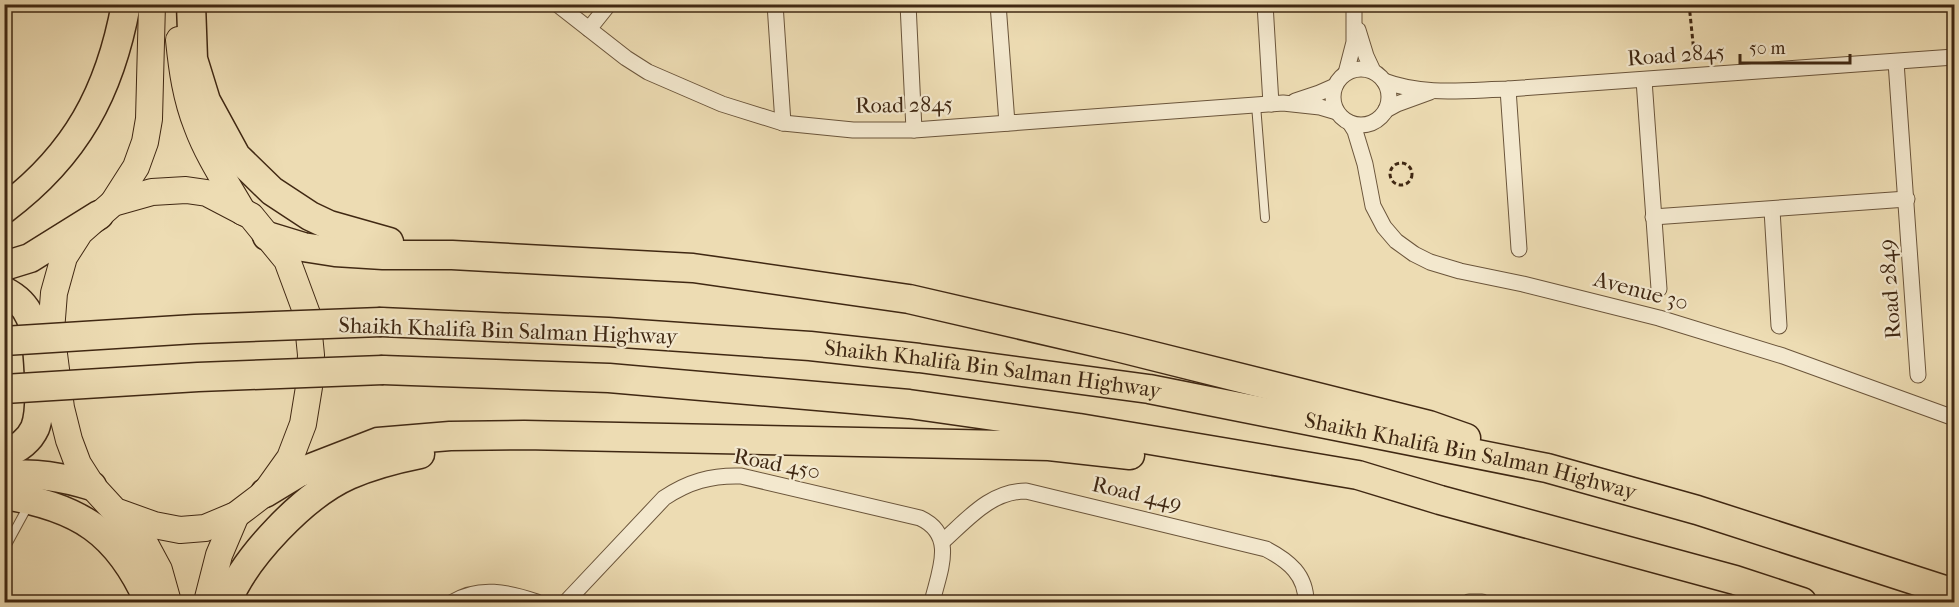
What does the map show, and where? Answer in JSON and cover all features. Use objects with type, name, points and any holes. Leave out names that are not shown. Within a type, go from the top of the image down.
[{"type":"highway","points":[[4,209],[27,192],[58,160],[84,123],[105,83],[119,40],[126,4]]},
{"type":"highway","points":[[191,4],[193,59],[206,101],[236,156],[251,171],[272,191],[292,205],[329,225],[374,240],[452,255]]},
{"type":"highway","points":[[4,266],[30,258],[106,209]]},
{"type":"highway","points":[[267,236],[303,247],[335,252],[452,255],[693,268],[909,299],[1121,348],[1429,425],[1547,468]]},
{"type":"highway","points":[[4,291],[25,307],[34,328],[39,417],[27,440],[4,454]]},
{"type":"highway","name":"Shaikh Khalifa Bin Salman Highway","points":[[4,341],[195,329],[381,321],[620,333],[810,346],[919,358],[1149,389],[1547,468],[1697,510],[1954,592]]},
{"type":"highway","name":"Shaikh Khalifa Bin Salman Highway","points":[[4,388],[383,370],[609,378],[909,404],[1079,428],[1358,476],[1440,501],[1735,580],[1802,603]]},
{"type":"highway","points":[[266,493],[298,473],[378,442],[450,436],[1049,446],[1203,462],[1352,490],[1440,501]]},
{"type":"highway","points":[[227,603],[253,557],[279,528],[313,498],[347,476],[385,461],[447,448],[583,437]]},
{"type":"highway","points":[[4,476],[38,474],[62,477],[92,486]]},
{"type":"highway","points":[[18,497],[63,510],[95,527],[118,549],[141,583],[149,603]]},
{"type":"main road","points":[[152,4],[149,119],[145,142],[136,167],[106,209],[80,232],[64,257],[54,293],[51,331],[61,408],[69,441],[78,464],[92,486],[145,544],[159,570],[168,603]]},
{"type":"main road","points":[[180,4],[178,37],[184,83],[197,127],[243,212]]},
{"type":"main road","points":[[106,209],[152,192],[186,190],[207,193],[251,216],[287,260],[307,314],[311,355],[303,424],[290,458],[266,493],[236,515],[205,528],[180,530],[154,525],[115,511]]},
{"type":"main road","points":[[207,603],[219,555],[236,515]]},
{"type":"street","name":"Road 2845","points":[[557,4],[626,58],[648,72],[722,104],[783,123],[853,130],[914,130],[1270,104],[1310,96],[1335,86]]},
{"type":"street","points":[[589,29],[609,4]]},
{"type":"street","points":[[775,4],[783,123]]},
{"type":"street","points":[[908,4],[914,130]]},
{"type":"street","points":[[998,4],[1007,123]]},
{"type":"street","points":[[1265,4],[1270,104]]},
{"type":"street","points":[[1354,7],[1361,41],[1389,95],[1386,110],[1374,122],[1362,125],[1350,123],[1337,112],[1333,99],[1335,86],[1346,73],[1354,42],[1354,7]]},
{"type":"street","name":"Road 2845","points":[[1379,76],[1410,88],[1508,89],[1954,57]]},
{"type":"street","name":"Road 2849","points":[[1896,62],[1918,375]]},
{"type":"street","points":[[1346,73],[1359,69],[1379,76]]},
{"type":"street","points":[[1644,80],[1659,289]]},
{"type":"street","points":[[1508,89],[1519,249]]},
{"type":"street","name":"Road 2845","points":[[1386,110],[1436,90]]},
{"type":"street","name":"Road 2845","points":[[1270,104],[1320,107],[1337,112]]},
{"type":"street","name":"Avenue 30","points":[[1365,164],[1374,122]]},
{"type":"street","name":"Avenue 30","points":[[1350,123],[1355,131],[1365,164],[1373,206],[1384,226],[1396,241],[1430,262],[1648,315],[1783,356],[1954,418]]},
{"type":"street","points":[[1653,217],[1907,200]]},
{"type":"street","points":[[1772,210],[1779,326]]},
{"type":"street","name":"Road 450","points":[[566,603],[664,498],[677,489],[708,478],[741,476],[920,518],[934,527],[942,542]]},
{"type":"street","name":"Road 449","points":[[942,542],[990,500],[1007,492],[1026,490],[1266,549],[1285,560],[1298,574],[1305,591],[1306,603]]},
{"type":"street","points":[[932,603],[943,559],[942,542]]},
{"type":"street","points":[[453,603],[472,593],[484,592],[495,592],[537,603]]},
{"type":"street","points":[[1469,603],[1482,603]]},
{"type":"lane","points":[[1265,218],[1270,104]]},
{"type":"lane","points":[[4,550],[18,497]]},
{"type":"path","points":[[1689,4],[1696,76]]},
{"type":"path","points":[[1399,163],[1408,165],[1412,173],[1412,178],[1404,185],[1395,183],[1390,174],[1394,165],[1399,163]]}]
